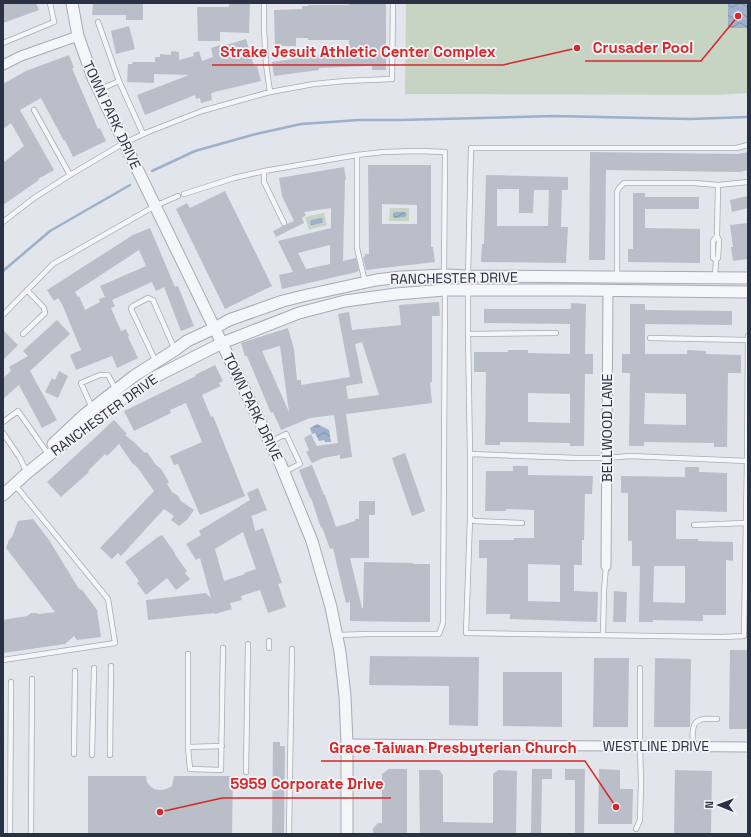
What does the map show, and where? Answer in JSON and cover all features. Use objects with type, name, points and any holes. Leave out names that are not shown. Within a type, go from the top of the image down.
[{"type":"street","name":"TOWN PARK DRIVE","points":[[72,3],[78,36],[98,90],[270,442],[312,541],[331,607],[340,652],[348,744],[347,834]]},
{"type":"street","points":[[3,65],[21,56],[78,36]]},
{"type":"street","name":"RANCHESTER DRIVE","points":[[27,473],[94,419],[134,376],[187,342],[229,320],[283,301],[365,282],[401,277],[444,275],[617,278],[748,278]]},
{"type":"street","points":[[468,276],[468,291]]},
{"type":"street","points":[[576,277],[576,290]]},
{"type":"street","points":[[715,278],[715,292]]},
{"type":"street","points":[[342,288],[345,301]]},
{"type":"street","name":"RANCHESTER DRIVE","points":[[3,495],[27,473],[46,451],[92,408],[222,343],[298,313],[345,301],[396,294],[445,290],[748,292]]},
{"type":"street","name":"BELLWOOD LANE","points":[[606,566],[608,290]]},
{"type":"street","name":"WESTLINE DRIVE","points":[[348,744],[748,747]]},
{"type":"lane","points":[[3,43],[54,22],[50,3]]},
{"type":"lane","points":[[264,3],[266,64],[270,92]]},
{"type":"lane","points":[[3,222],[34,198],[124,143],[202,111],[270,92],[314,84],[392,79],[393,3]]},
{"type":"lane","points":[[98,22],[118,81],[143,134]]},
{"type":"lane","points":[[98,90],[118,81]]},
{"type":"lane","points":[[34,110],[70,175]]},
{"type":"lane","points":[[468,276],[471,148],[736,148],[748,145]]},
{"type":"lane","points":[[184,194],[234,178],[264,171],[357,154],[418,151],[445,152],[444,275]]},
{"type":"lane","points":[[357,154],[357,238],[358,252],[365,282]]},
{"type":"lane","points":[[264,171],[264,182],[284,223]]},
{"type":"lane","points":[[617,278],[617,192],[621,185],[624,183],[694,183],[718,185],[748,182]]},
{"type":"lane","points":[[715,278],[719,240],[717,236],[718,185]]},
{"type":"lane","points":[[3,315],[53,264],[156,206],[178,196]]},
{"type":"lane","points":[[23,334],[45,313],[44,308],[27,290]]},
{"type":"lane","points":[[336,635],[439,634],[443,623],[445,290]]},
{"type":"lane","points":[[468,291],[470,518],[466,633],[722,637],[744,636],[748,336]]},
{"type":"lane","points":[[156,362],[132,311],[131,308],[133,306],[148,298],[153,300],[175,350]]},
{"type":"lane","points":[[468,334],[556,334]]},
{"type":"lane","points":[[650,338],[748,340]]},
{"type":"lane","points":[[92,408],[81,384],[100,375],[108,375],[114,396]]},
{"type":"lane","points":[[3,422],[18,411],[46,451]]},
{"type":"lane","points":[[3,433],[20,458],[27,473]]},
{"type":"lane","points":[[270,442],[286,434],[300,464],[284,472]]},
{"type":"lane","points":[[470,454],[578,458],[630,456],[747,461]]},
{"type":"lane","points":[[3,660],[115,643],[108,599],[15,485]]},
{"type":"lane","points":[[470,518],[474,521],[522,523]]},
{"type":"lane","points":[[694,525],[746,523]]},
{"type":"lane","points":[[603,635],[606,566]]},
{"type":"lane","points":[[269,641],[269,648]]},
{"type":"lane","points":[[246,772],[248,644]]},
{"type":"lane","points":[[188,654],[188,747],[190,769],[221,770],[223,648]]},
{"type":"lane","points":[[289,834],[292,649]]},
{"type":"lane","points":[[110,755],[111,666]]},
{"type":"lane","points":[[92,755],[94,668]]},
{"type":"lane","points":[[636,829],[640,820],[641,784],[640,668]]},
{"type":"lane","points":[[74,754],[76,671]]},
{"type":"lane","points":[[31,834],[32,679]]},
{"type":"lane","points":[[10,834],[11,682]]},
{"type":"lane","points":[[693,746],[693,727],[696,723],[700,720],[717,719]]},
{"type":"lane","points":[[188,747],[222,746]]},
{"type":"green space","points":[[406,3],[748,3],[748,93],[717,95],[405,94]]},
{"type":"green space","points":[[390,208],[409,208],[409,221],[389,221]]},
{"type":"green space","points":[[324,213],[327,225],[309,230],[305,217]]},
{"type":"water","points":[[728,3],[748,3],[748,28],[728,28]]},
{"type":"water","points":[[404,212],[406,213],[406,216],[395,218],[393,213]]},
{"type":"water","points":[[322,218],[322,223],[311,225],[311,220]]},
{"type":"water","points":[[317,424],[329,430],[331,442],[325,442],[324,440],[319,441],[315,433],[312,434],[310,428]]},
{"type":"building","points":[[3,3],[36,3],[39,10],[3,23]]},
{"type":"building","points":[[93,3],[143,3],[143,20],[126,20],[126,15],[92,15]]},
{"type":"building","points":[[229,3],[250,3],[249,33],[220,32],[220,41],[198,41],[197,7],[229,7]]},
{"type":"building","points":[[349,3],[386,3],[386,70],[372,70],[372,66],[319,68],[319,70],[274,76],[272,62],[349,52],[349,40],[308,40],[308,38],[296,38],[296,46],[275,46],[274,10],[302,9],[302,6],[308,5],[349,5]]},
{"type":"building","points":[[129,26],[135,49],[116,54],[111,31]]},
{"type":"building","points":[[246,39],[254,66],[257,66],[261,81],[214,92],[211,94],[212,100],[201,103],[200,98],[196,99],[195,95],[145,115],[137,95],[189,75],[154,74],[154,83],[127,82],[128,64],[132,64],[133,62],[155,62],[155,57],[160,57],[160,54],[171,55],[171,51],[179,52],[179,60],[194,56],[193,53],[199,51],[202,61],[213,57],[211,48],[220,45],[220,47]]},
{"type":"building","points":[[69,55],[74,68],[72,68],[98,129],[100,128],[106,141],[73,157],[41,98],[20,110],[54,170],[38,179],[39,180],[3,205],[3,163],[24,146],[11,123],[3,129],[3,84],[26,71]]},
{"type":"building","points":[[590,152],[738,154],[748,152],[748,170],[739,172],[606,170],[605,260],[589,260]]},
{"type":"building","points":[[368,165],[431,165],[431,247],[433,247],[435,262],[366,270],[363,257],[365,254],[369,254]],"holes":[[[382,204],[417,205],[417,224],[382,224]]]},
{"type":"building","points":[[344,167],[346,179],[343,261],[356,258],[359,271],[282,289],[279,275],[293,272],[278,241],[331,228],[331,208],[304,212],[306,215],[302,218],[304,223],[276,237],[273,231],[294,221],[282,196],[279,178]],"holes":[[[330,245],[330,264],[306,269],[298,253]]]},
{"type":"building","points":[[486,175],[568,177],[568,190],[562,190],[561,227],[568,227],[566,263],[481,262],[482,244],[484,244]],"holes":[[[497,189],[519,189],[519,213],[533,213],[534,190],[549,190],[548,226],[497,226]]]},
{"type":"building","points":[[225,191],[272,286],[225,309],[176,209],[187,203],[190,208]]},
{"type":"building","points":[[633,193],[645,193],[645,197],[699,197],[699,209],[645,209],[645,228],[700,229],[700,263],[628,262],[628,249],[633,249]]},
{"type":"building","points":[[748,196],[748,208],[732,212],[730,200]]},
{"type":"building","points":[[748,223],[748,259],[733,261],[730,225]]},
{"type":"building","points":[[150,228],[175,287],[178,286],[194,326],[181,331],[164,287],[156,291],[152,282],[112,300],[115,306],[111,308],[121,331],[126,329],[129,336],[128,337],[138,358],[117,368],[112,356],[76,370],[70,355],[81,350],[62,304],[58,298],[54,301],[47,290],[133,235]],"holes":[[[139,250],[146,266],[100,286],[105,297],[99,299],[100,302],[85,310],[79,296],[78,297],[75,292]]]},
{"type":"building","points":[[439,302],[440,316],[432,316],[432,382],[430,382],[432,403],[346,414],[352,457],[340,459],[340,455],[323,458],[312,463],[306,452],[309,450],[304,438],[311,434],[317,446],[338,443],[334,415],[310,418],[281,430],[273,412],[271,413],[247,356],[245,356],[241,343],[288,328],[294,349],[297,380],[301,380],[301,385],[350,377],[338,314],[349,312],[352,330],[401,325],[399,305]],"holes":[[[362,342],[379,395],[348,399],[346,386],[363,383],[355,344]],[[280,346],[289,412],[262,351]]]},
{"type":"building","points":[[571,303],[586,304],[585,354],[593,354],[593,374],[585,374],[584,446],[570,446],[570,443],[500,442],[500,445],[485,445],[486,372],[474,372],[474,352],[508,352],[508,350],[528,350],[528,353],[570,354],[570,324],[484,323],[484,309],[571,309]],"holes":[[[528,393],[570,394],[570,423],[528,422]]]},
{"type":"building","points":[[630,304],[645,304],[645,310],[732,311],[732,325],[645,324],[645,354],[687,354],[687,350],[706,351],[706,354],[741,355],[741,373],[728,373],[727,447],[714,447],[714,443],[644,442],[644,446],[629,446],[630,373],[622,373],[622,354],[630,354]],"holes":[[[645,393],[686,394],[686,425],[644,424]]]},
{"type":"building","points":[[57,320],[70,334],[30,371],[57,420],[42,428],[19,385],[3,399],[3,378],[11,371],[9,367],[28,356],[23,351]]},
{"type":"building","points":[[3,330],[18,345],[3,360]]},
{"type":"building","points":[[215,365],[223,381],[219,383],[221,386],[202,395],[211,417],[213,416],[245,496],[200,515],[178,464],[174,465],[170,456],[202,442],[186,403],[170,410],[171,413],[134,431],[124,411],[196,376],[195,375]]},
{"type":"building","points":[[59,371],[68,376],[58,398],[45,392],[52,378],[55,380]]},
{"type":"building","points":[[114,420],[127,434],[125,435],[145,453],[147,452],[155,464],[161,469],[169,482],[167,484],[172,492],[178,496],[181,501],[194,510],[187,520],[179,526],[171,520],[174,516],[164,509],[121,556],[118,553],[112,559],[100,548],[154,491],[119,444],[107,456],[105,454],[88,471],[89,472],[61,497],[47,482]]},
{"type":"building","points":[[405,453],[425,511],[412,516],[392,458]]},
{"type":"building","points":[[312,465],[325,495],[336,527],[355,521],[355,519],[359,519],[359,501],[375,501],[375,515],[369,515],[369,558],[350,558],[362,608],[364,562],[430,564],[430,622],[350,621],[350,602],[346,603],[333,548],[330,549],[299,470]]},
{"type":"building","points":[[513,466],[528,466],[528,475],[593,476],[592,494],[585,494],[582,565],[574,565],[574,591],[598,592],[597,622],[510,619],[510,614],[486,614],[487,558],[479,558],[479,540],[514,540],[514,538],[534,538],[534,510],[506,509],[506,511],[485,511],[486,471],[513,471]],"holes":[[[528,564],[560,565],[560,602],[528,601]]]},
{"type":"building","points":[[685,467],[699,467],[699,472],[727,473],[727,512],[676,510],[676,539],[733,542],[733,561],[726,560],[726,615],[703,615],[703,621],[653,620],[653,622],[639,622],[640,566],[632,566],[632,541],[628,541],[628,493],[621,493],[621,476],[685,477]],"holes":[[[654,566],[685,566],[685,603],[653,602]]]},
{"type":"building","points":[[258,488],[267,510],[251,516],[255,531],[263,528],[282,583],[278,584],[286,607],[268,613],[260,590],[241,596],[242,600],[230,603],[232,609],[215,614],[148,620],[146,600],[206,593],[211,598],[200,558],[196,560],[186,544],[201,535],[199,531],[250,500],[247,493]],"holes":[[[243,532],[256,569],[224,581],[215,549]]]},
{"type":"building","points":[[33,519],[49,540],[79,589],[82,590],[97,610],[101,637],[77,640],[74,636],[65,644],[3,653],[3,620],[27,616],[31,613],[39,614],[55,612],[6,548],[18,521]]},
{"type":"building","points":[[162,535],[187,571],[185,573],[190,579],[176,590],[167,578],[146,595],[137,583],[139,581],[125,562]]},
{"type":"building","points":[[614,591],[627,592],[626,622],[613,622]]},
{"type":"building","points":[[730,650],[748,650],[748,729],[729,729]]},
{"type":"building","points":[[370,656],[479,657],[478,726],[449,725],[449,686],[369,685]]},
{"type":"building","points":[[594,658],[629,658],[628,727],[593,727]]},
{"type":"building","points":[[655,658],[691,659],[690,727],[654,727]]},
{"type":"building","points":[[503,672],[562,672],[562,727],[503,726]]},
{"type":"building","points":[[273,742],[280,742],[280,746],[285,746],[284,834],[272,834]]},
{"type":"building","points":[[389,769],[407,769],[407,834],[373,834],[373,828],[378,823],[382,823],[382,774]]},
{"type":"building","points":[[532,769],[552,769],[552,779],[542,779],[541,834],[531,834]]},
{"type":"building","points":[[565,769],[585,769],[584,834],[575,834],[575,780],[565,780]]},
{"type":"building","points":[[599,769],[620,770],[620,789],[633,789],[632,824],[598,824]]},
{"type":"building","points":[[419,770],[439,770],[443,775],[443,822],[493,823],[493,774],[498,770],[517,771],[516,834],[420,834]]},
{"type":"building","points":[[675,770],[712,771],[711,834],[674,834]]},
{"type":"building","points":[[88,776],[146,776],[147,782],[150,786],[154,789],[160,790],[172,786],[174,776],[233,776],[232,834],[88,833]]},
{"type":"waterway","points":[[152,171],[195,151],[256,134],[301,124],[359,120],[554,116],[690,119],[748,117]]},
{"type":"waterway","points":[[3,271],[50,231],[130,185]]},
{"type":"place","name":"Crusader Pool","points":[[738,16]]},
{"type":"place","name":"Strake Jesuit Athletic Center Complex","points":[[577,48]]},
{"type":"place","name":"Grace Taiwan Presbyterian Church","points":[[616,807]]},
{"type":"place","name":"5959 Corporate Drive","points":[[160,812]]}]
